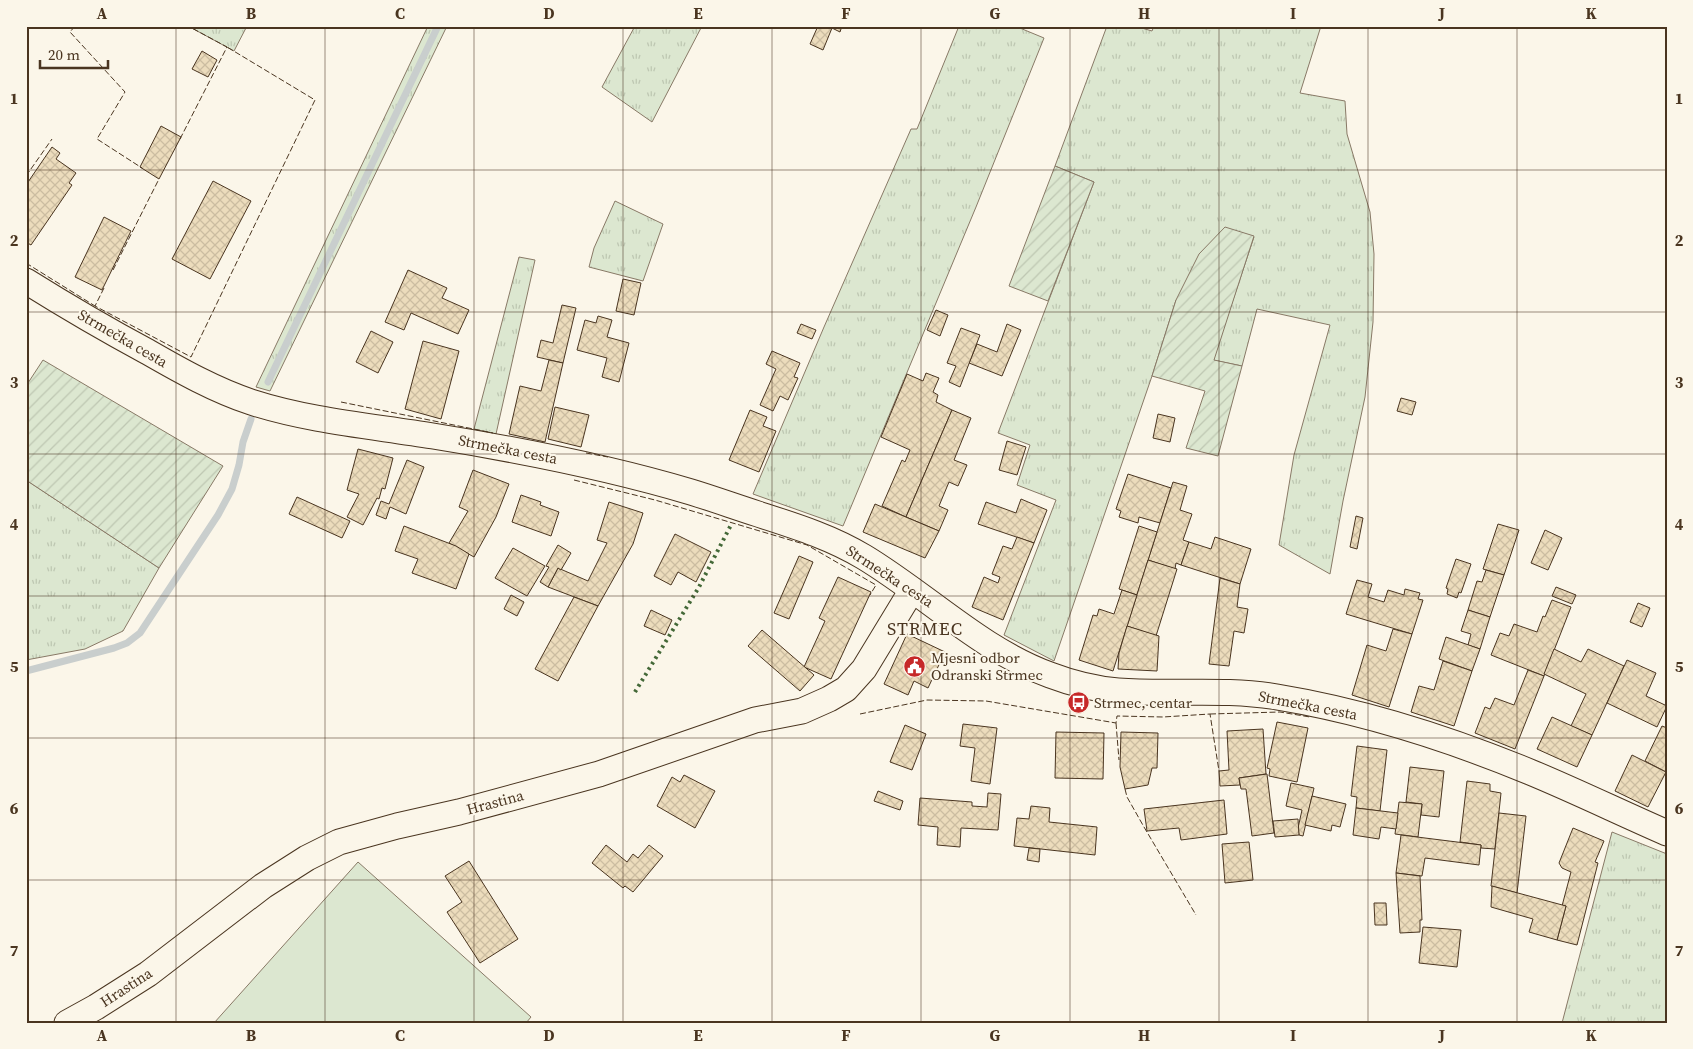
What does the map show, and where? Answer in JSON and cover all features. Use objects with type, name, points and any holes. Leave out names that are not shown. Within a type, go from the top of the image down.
[{"type":"street","name":"Strmečka cesta","points":[[26,281],[179,370],[212,387],[247,401],[276,410],[311,417],[552,457],[689,492],[813,532],[867,559],[978,637],[1026,665],[1055,677],[1089,687],[1114,691],[1199,691],[1263,694],[1320,705],[1418,732],[1528,771],[1667,833]]},
{"type":"street","name":"Hrastina","points":[[67,1023],[148,974],[263,886],[307,858],[339,842],[599,774],[755,720],[802,711],[829,699],[846,689],[864,668],[912,590]]},
{"type":"green space","points":[[188,26],[247,26],[234,51]]},
{"type":"green space","points":[[428,26],[447,26],[270,391],[256,387]]},
{"type":"green space","points":[[635,26],[702,26],[652,122],[602,87]]},
{"type":"green space","points":[[959,26],[1015,26],[1044,38],[843,526],[753,494],[911,129],[917,129]]},
{"type":"green space","points":[[1107,26],[1135,26],[1152,31],[1154,26],[1321,26],[1300,93],[1345,101],[1347,134],[1370,212],[1374,254],[1373,322],[1365,397],[1330,574],[1279,545],[1294,455],[1330,325],[1257,309],[1242,366],[1213,360],[1254,237],[1176,300],[1152,376],[1054,661],[1004,635],[1056,500],[1017,485],[1030,445],[998,433],[1094,182],[1055,166]]},
{"type":"green space","points":[[1055,166],[1094,182],[1048,301],[1009,286]]},
{"type":"green space","points":[[615,201],[663,224],[643,281],[589,267],[594,248]]},
{"type":"green space","points":[[1225,227],[1254,236],[1214,360],[1242,366],[1218,456],[1186,448],[1205,391],[1152,376],[1176,300],[1199,254]]},
{"type":"green space","points":[[519,257],[535,260],[496,434],[474,429]]},
{"type":"green space","points":[[43,360],[223,466],[159,568],[26,480],[26,386]]},
{"type":"green space","points":[[26,480],[159,568],[123,631],[85,649],[26,660]]},
{"type":"green space","points":[[1612,832],[1667,854],[1667,1023],[1562,1023]]},
{"type":"green space","points":[[358,862],[531,1017],[526,1023],[214,1023]]},
{"type":"building","points":[[818,26],[842,26],[840,32],[832,28],[823,50],[810,44]]},
{"type":"building","points":[[202,51],[217,60],[208,77],[192,69]]},
{"type":"building","points":[[161,126],[181,137],[159,179],[140,167]]},
{"type":"building","points":[[52,147],[60,153],[56,159],[76,173],[69,183],[72,185],[31,245],[26,242],[26,185]]},
{"type":"building","points":[[213,181],[251,201],[210,279],[172,259]]},
{"type":"building","points":[[104,217],[131,231],[102,290],[75,277]]},
{"type":"building","points":[[408,270],[447,288],[442,298],[469,310],[458,334],[411,313],[404,330],[385,322]]},
{"type":"building","points":[[623,279],[641,283],[634,315],[616,311]]},
{"type":"building","points":[[562,305],[576,308],[563,363],[537,357],[541,340],[553,343]]},
{"type":"building","points":[[936,310],[948,315],[940,336],[927,330]]},
{"type":"building","points":[[598,316],[612,320],[607,337],[629,343],[619,382],[602,377],[607,358],[577,350],[585,320],[596,323]]},
{"type":"building","points":[[801,324],[816,330],[812,339],[797,333]]},
{"type":"building","points":[[1007,324],[1021,330],[1002,376],[969,363],[977,344],[997,352]]},
{"type":"building","points":[[961,328],[980,335],[960,387],[949,382],[956,366],[947,363]]},
{"type":"building","points":[[371,331],[393,342],[378,373],[356,362]]},
{"type":"building","points":[[423,341],[459,351],[441,419],[405,409]]},
{"type":"building","points":[[772,351],[800,363],[794,377],[798,378],[788,400],[780,396],[773,411],[760,405],[776,369],[766,364]]},
{"type":"building","points":[[549,360],[563,363],[545,442],[509,434],[520,386],[541,391]]},
{"type":"building","points":[[926,373],[939,378],[933,392],[938,395],[936,402],[952,410],[906,517],[882,506],[902,460],[905,462],[910,450],[881,437],[907,374],[923,381]]},
{"type":"building","points":[[1401,398],[1416,402],[1412,415],[1397,411]]},
{"type":"building","points":[[555,407],[589,415],[581,447],[548,439]]},
{"type":"building","points":[[750,410],[767,417],[763,426],[776,431],[759,472],[729,460]]},
{"type":"building","points":[[952,410],[971,418],[954,460],[967,465],[958,486],[949,482],[939,506],[948,510],[939,531],[906,517]]},
{"type":"building","points":[[1158,414],[1175,418],[1170,442],[1153,438]]},
{"type":"building","points":[[1007,441],[1026,447],[1017,475],[999,470]]},
{"type":"building","points":[[358,449],[393,458],[385,489],[382,488],[379,499],[377,498],[363,525],[347,517],[359,494],[347,490]]},
{"type":"building","points":[[407,460],[424,467],[406,514],[390,507],[386,519],[376,515],[381,501],[389,504]]},
{"type":"building","points":[[473,470],[509,484],[496,517],[474,557],[449,543],[468,511],[459,507]]},
{"type":"building","points":[[1128,474],[1171,488],[1160,523],[1139,517],[1138,523],[1119,517],[1121,511],[1116,509]]},
{"type":"building","points":[[1173,482],[1187,486],[1180,510],[1192,514],[1183,540],[1189,542],[1181,565],[1176,563],[1175,569],[1148,560]]},
{"type":"building","points":[[521,495],[541,502],[540,505],[559,512],[551,536],[512,522]]},
{"type":"building","points":[[297,497],[350,521],[342,538],[289,514]]},
{"type":"building","points":[[1021,499],[1047,510],[1034,543],[978,524],[986,502],[1016,513]]},
{"type":"building","points":[[609,502],[643,513],[633,544],[598,606],[548,587],[558,568],[588,581],[607,543],[597,540]]},
{"type":"building","points":[[875,504],[939,531],[925,558],[863,532]]},
{"type":"building","points":[[1356,516],[1363,518],[1357,549],[1350,547]]},
{"type":"building","points":[[1498,524],[1519,530],[1504,575],[1483,569]]},
{"type":"building","points":[[404,526],[456,546],[469,554],[456,589],[412,573],[418,559],[395,551]]},
{"type":"building","points":[[1139,526],[1157,532],[1137,595],[1119,589]]},
{"type":"building","points":[[1545,530],[1562,538],[1548,570],[1531,563]]},
{"type":"building","points":[[675,534],[711,552],[696,582],[678,572],[671,585],[654,576]]},
{"type":"building","points":[[1017,537],[1034,543],[1003,620],[972,607],[984,577],[998,583],[1000,577],[992,574],[1003,546],[1012,549]]},
{"type":"building","points":[[1215,537],[1251,549],[1240,584],[1181,565],[1189,542],[1211,549]]},
{"type":"building","points":[[558,545],[571,553],[561,570],[558,568],[548,587],[540,582],[549,567],[546,566]]},
{"type":"building","points":[[513,548],[545,566],[527,596],[495,578]]},
{"type":"building","points":[[799,556],[813,562],[789,619],[774,613]]},
{"type":"building","points":[[1456,559],[1471,564],[1461,593],[1459,592],[1457,598],[1447,594],[1448,589],[1446,588]]},
{"type":"building","points":[[1148,560],[1177,569],[1156,636],[1127,626]]},
{"type":"building","points":[[1486,570],[1504,575],[1490,617],[1468,610],[1477,581],[1482,582]]},
{"type":"building","points":[[838,577],[871,592],[831,679],[804,667],[825,621],[819,618]]},
{"type":"building","points":[[1220,578],[1240,584],[1237,607],[1248,609],[1244,633],[1234,631],[1229,666],[1209,664]]},
{"type":"building","points":[[1357,580],[1372,584],[1368,597],[1384,602],[1388,590],[1404,595],[1405,589],[1420,593],[1418,599],[1423,600],[1412,634],[1346,614]]},
{"type":"building","points":[[1556,587],[1576,595],[1572,604],[1552,596]]},
{"type":"building","points":[[1122,590],[1137,595],[1113,671],[1079,660],[1093,615],[1097,616],[1099,609],[1114,614]]},
{"type":"building","points":[[511,595],[524,602],[517,616],[504,609]]},
{"type":"building","points":[[574,597],[598,606],[558,681],[535,669]]},
{"type":"building","points":[[1552,600],[1571,607],[1544,676],[1491,655],[1500,633],[1509,636],[1514,624],[1537,632]]},
{"type":"building","points":[[1638,603],[1650,608],[1642,627],[1630,622]]},
{"type":"building","points":[[651,610],[672,620],[665,635],[644,626]]},
{"type":"building","points":[[1468,610],[1490,617],[1480,649],[1468,645],[1471,634],[1461,631]]},
{"type":"building","points":[[1127,626],[1159,636],[1157,671],[1118,669],[1119,653]]},
{"type":"building","points":[[1393,629],[1412,634],[1389,707],[1352,695],[1367,645],[1386,651]]},
{"type":"building","points":[[762,630],[814,675],[800,691],[748,646]]},
{"type":"building","name":"Mjesni odbor Odranski Strmec","points":[[907,634],[945,652],[928,688],[914,681],[908,695],[884,684]]},
{"type":"building","points":[[1446,637],[1480,649],[1472,671],[1439,659]]},
{"type":"building","points":[[1554,649],[1581,662],[1588,649],[1624,666],[1592,735],[1571,726],[1586,694],[1544,674]]},
{"type":"building","points":[[1627,660],[1656,673],[1646,696],[1667,706],[1657,727],[1607,703]]},
{"type":"building","points":[[1443,661],[1472,671],[1454,726],[1411,712],[1419,686],[1434,690]]},
{"type":"building","points":[[1528,670],[1544,676],[1515,749],[1475,733],[1485,707],[1490,709],[1495,698],[1514,705]]},
{"type":"building","points":[[1552,717],[1592,735],[1577,767],[1537,749]]},
{"type":"building","points":[[1277,722],[1308,728],[1297,782],[1269,776],[1270,769],[1267,768]]},
{"type":"building","points":[[963,724],[997,728],[990,784],[971,781],[975,748],[960,746]]},
{"type":"building","points":[[905,725],[926,734],[912,770],[890,762]]},
{"type":"building","points":[[1662,726],[1667,728],[1666,772],[1645,761]]},
{"type":"building","points":[[1263,729],[1266,774],[1239,778],[1240,785],[1220,786],[1219,771],[1229,770],[1227,731]]},
{"type":"building","points":[[1056,732],[1104,733],[1103,779],[1055,778]]},
{"type":"building","points":[[1121,732],[1158,733],[1157,768],[1152,768],[1148,785],[1125,789],[1120,767]]},
{"type":"building","points":[[1357,746],[1387,750],[1380,811],[1356,808],[1357,797],[1351,796]]},
{"type":"building","points":[[1632,755],[1666,772],[1648,807],[1615,791]]},
{"type":"building","points":[[1410,767],[1444,771],[1439,817],[1421,815],[1422,804],[1406,802]]},
{"type":"building","points":[[1267,774],[1274,833],[1252,836],[1246,789],[1241,789],[1239,778]]},
{"type":"building","points":[[684,775],[715,791],[695,828],[657,806],[672,777],[680,782]]},
{"type":"building","points":[[1467,781],[1490,784],[1490,791],[1501,793],[1495,849],[1481,848],[1481,845],[1460,842]]},
{"type":"building","points":[[1291,783],[1314,788],[1303,836],[1299,835],[1298,828],[1302,810],[1286,806]]},
{"type":"building","points":[[878,791],[903,801],[900,810],[874,801]]},
{"type":"building","points":[[988,793],[1001,794],[998,830],[961,828],[960,847],[937,845],[938,827],[918,825],[920,798],[972,802],[972,806],[987,807]]},
{"type":"building","points":[[1312,796],[1346,804],[1340,827],[1332,825],[1331,831],[1305,825]]},
{"type":"building","points":[[1224,800],[1227,834],[1181,840],[1179,828],[1147,831],[1144,809]]},
{"type":"building","points":[[1399,802],[1422,804],[1418,837],[1395,834]]},
{"type":"building","points":[[1031,806],[1050,808],[1049,822],[1097,827],[1095,855],[1014,846],[1017,818],[1029,819]]},
{"type":"building","points":[[1356,808],[1398,813],[1396,829],[1381,827],[1379,839],[1353,835]]},
{"type":"building","points":[[1499,813],[1526,816],[1517,893],[1491,886]]},
{"type":"building","points":[[1298,819],[1299,835],[1275,837],[1273,821]]},
{"type":"building","points":[[1573,828],[1604,841],[1595,862],[1598,863],[1577,945],[1557,940],[1566,906],[1562,906],[1571,872],[1562,868],[1559,863]]},
{"type":"building","points":[[1401,835],[1481,845],[1479,865],[1425,858],[1422,876],[1396,873]]},
{"type":"building","points":[[1249,842],[1253,880],[1225,883],[1222,844]]},
{"type":"building","points":[[606,845],[627,862],[633,854],[638,858],[649,845],[663,856],[633,892],[625,886],[623,888],[592,863]]},
{"type":"building","points":[[1029,848],[1040,849],[1039,862],[1027,860]]},
{"type":"building","points":[[469,861],[518,939],[480,963],[447,912],[462,902],[445,876]]},
{"type":"building","points":[[1396,873],[1420,876],[1422,920],[1420,920],[1420,932],[1400,933]]},
{"type":"building","points":[[1492,886],[1566,906],[1557,940],[1529,932],[1533,919],[1491,907]]},
{"type":"building","points":[[1374,903],[1386,903],[1387,925],[1375,925]]},
{"type":"building","points":[[1423,927],[1461,930],[1457,967],[1419,963]]},
{"type":"waterway","points":[[268,382],[438,26]]},
{"type":"waterway","points":[[26,671],[114,648],[127,643],[140,633],[218,515],[232,489],[243,442],[251,419]]},
{"type":"hedge","points":[[635,692],[699,587],[732,523]]},
{"type":"fence","points":[[75,26],[70,32],[125,92],[97,139],[142,168]]},
{"type":"fence","points":[[180,139],[227,47],[188,26]]},
{"type":"fence","points":[[104,288],[95,306],[191,357],[315,100],[227,47]]},
{"type":"fence","points":[[26,176],[52,139]]},
{"type":"fence","points":[[113,270],[159,179]]},
{"type":"fence","points":[[26,263],[95,306]]},
{"type":"fence","points":[[341,402],[493,433]]},
{"type":"fence","points":[[586,453],[608,457]]},
{"type":"fence","points":[[574,480],[655,500],[807,545],[876,585],[870,595]]},
{"type":"fence","points":[[860,714],[927,700],[986,701],[1116,723],[1117,716],[1163,717],[1210,714],[1219,771]]},
{"type":"fence","points":[[1210,714],[1280,712],[1310,717]]},
{"type":"fence","points":[[1116,723],[1119,760]]},
{"type":"fence","points":[[1125,789],[1127,797],[1196,915]]},
{"type":"place","name":"Mjesni odbor Odranski Strmec","points":[[915,666]]},
{"type":"place","name":"Strmec, centar","points":[[1078,702]]},
{"type":"district","name":"STRMEC","points":[[925,628]]}]
